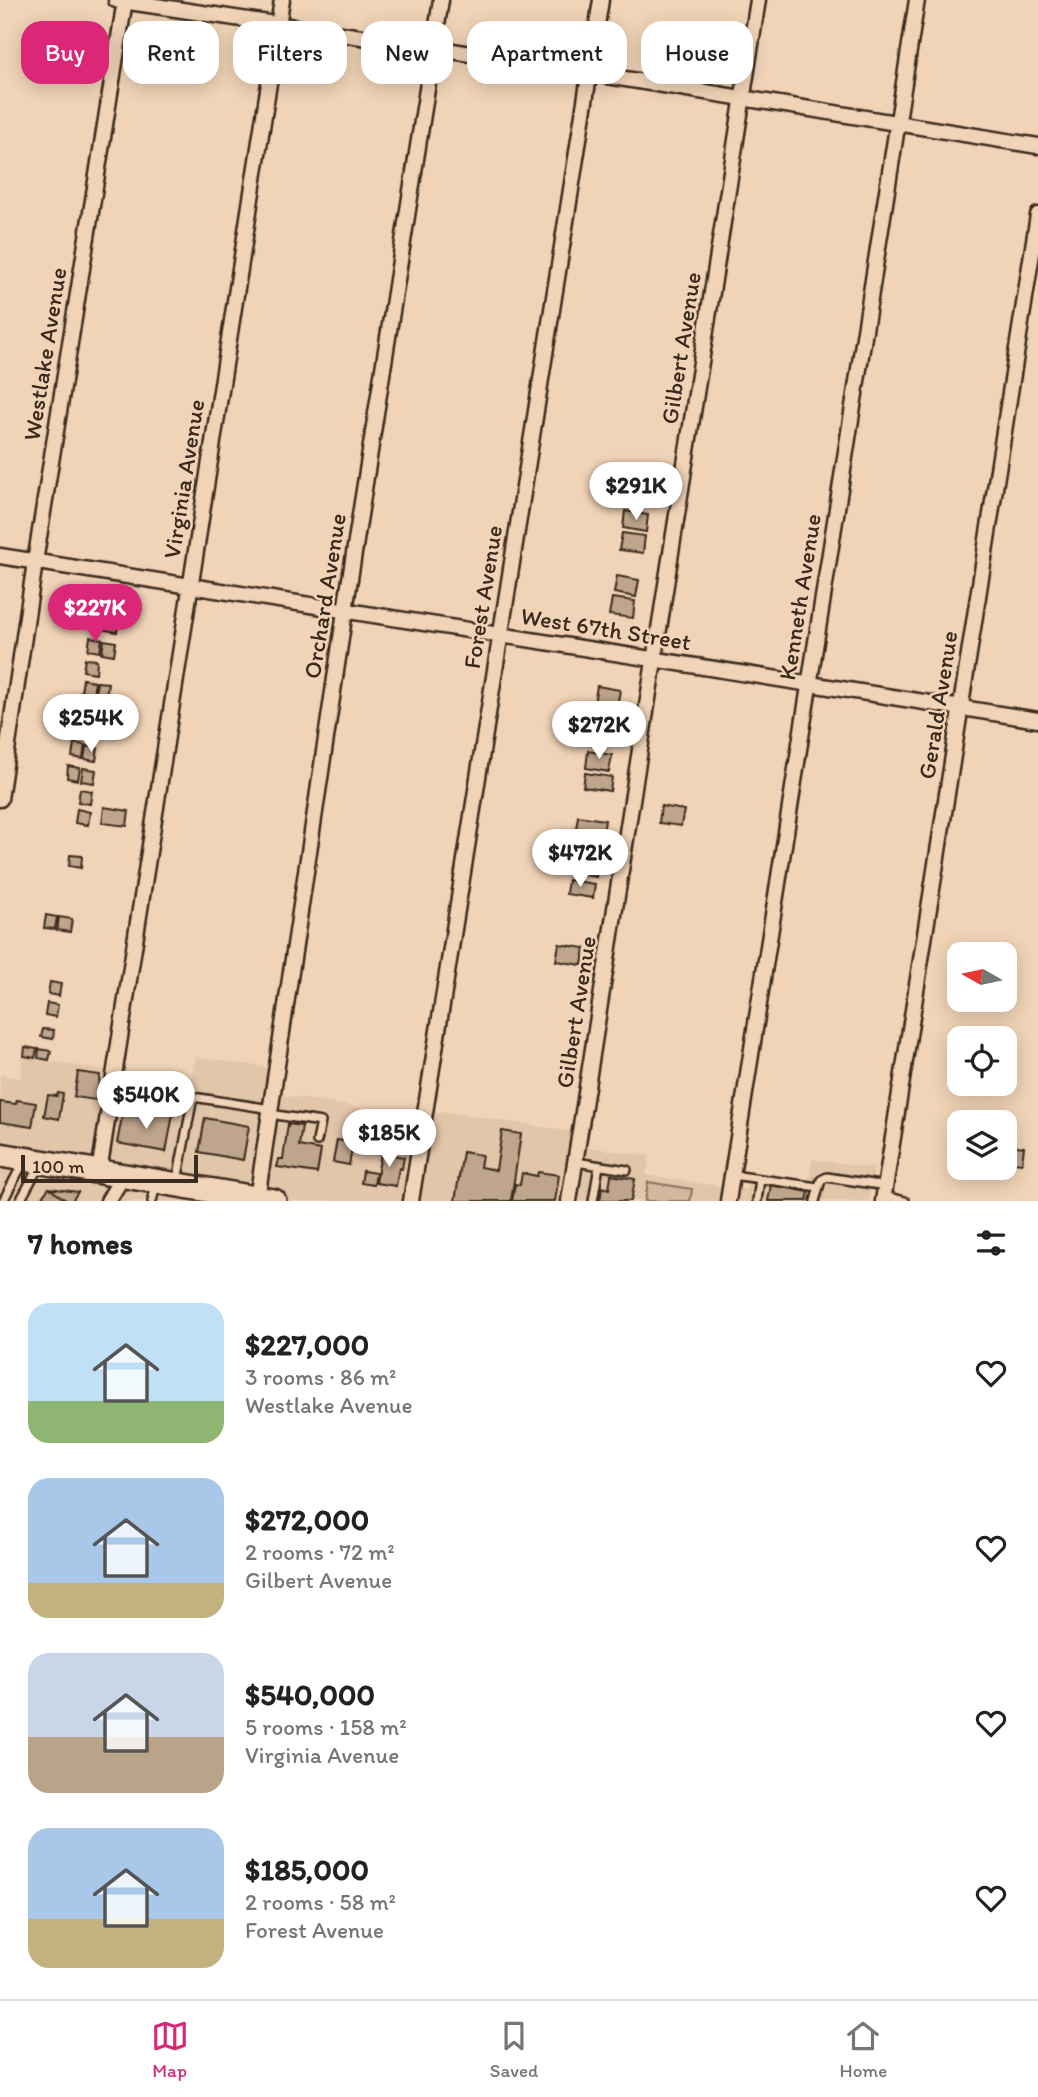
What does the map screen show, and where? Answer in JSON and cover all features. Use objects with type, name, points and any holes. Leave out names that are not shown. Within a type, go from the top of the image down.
[{"type":"main road","points":[[0,1155],[123,1176],[162,1189],[266,1200]]},
{"type":"street","name":"Virginia Avenue","points":[[279,21],[282,0]]},
{"type":"street","name":"Orchard Avenue","points":[[438,21],[441,0]]},
{"type":"street","name":"Forest Avenue","points":[[598,21],[601,0]]},
{"type":"street","name":"Gilbert Avenue","points":[[569,1201],[758,0]]},
{"type":"street","name":"Kenneth Avenue","points":[[728,1201],[917,0]]},
{"type":"street","points":[[122,1],[252,21]]},
{"type":"street","name":"Westlake Avenue","points":[[0,799],[122,1]]},
{"type":"street","points":[[627,79],[1038,146]]},
{"type":"street","name":"Virginia Avenue","points":[[99,1172],[269,84]]},
{"type":"street","name":"Orchard Avenue","points":[[266,1200],[271,1112],[345,611],[428,84]]},
{"type":"street","name":"Forest Avenue","points":[[411,1201],[588,84]]},
{"type":"street","name":"Gerald Avenue","points":[[884,1195],[1038,215]]},
{"type":"street","name":"West 67th Street","points":[[0,556],[1038,720]]},
{"type":"street","points":[[108,1201],[123,1176]]},
{"type":"lane","points":[[113,1089],[173,1099]]},
{"type":"lane","points":[[162,1189],[193,1097],[321,1122],[317,1141]]},
{"type":"lane","points":[[3,1197],[33,1161]]},
{"type":"lane","points":[[20,1201],[33,1161]]},
{"type":"lane","points":[[576,1162],[627,1170]]},
{"type":"lane","points":[[593,1201],[599,1166]]},
{"type":"lane","points":[[732,1175],[818,1187]]},
{"type":"lane","points":[[815,1201],[821,1180],[827,1177],[905,1201]]},
{"type":"lane","points":[[757,1201],[760,1179]]},
{"type":"shaded area","points":[[22,1057],[191,1084],[196,1057],[272,1068],[269,1093],[417,1117],[440,1111],[575,1132],[573,1145],[650,1156],[646,1175],[745,1190],[743,1201],[0,1201],[0,1075],[21,1078]]},
{"type":"shaded area","points":[[812,1159],[874,1168],[869,1201],[744,1201],[750,1172],[809,1181]]},
{"type":"shaded area","points":[[648,1182],[692,1189],[690,1201],[645,1201]]},
{"type":"building","points":[[625,511],[648,515],[646,532],[623,528]]},
{"type":"building","points":[[622,533],[645,536],[643,553],[619,550]]},
{"type":"building","points":[[617,576],[639,580],[636,597],[614,593]]},
{"type":"building","points":[[98,592],[109,594],[107,606],[96,604]]},
{"type":"building","points":[[112,594],[123,596],[121,609],[110,607]]},
{"type":"building","points":[[612,598],[635,601],[633,618],[609,615]]},
{"type":"building","points":[[93,615],[105,617],[103,629],[91,628]]},
{"type":"building","points":[[107,618],[119,620],[117,632],[105,630]]},
{"type":"building","points":[[90,637],[102,639],[100,652],[88,650]]},
{"type":"building","points":[[104,640],[116,642],[114,655],[102,653]]},
{"type":"building","points":[[85,659],[97,660],[96,673],[83,671]]},
{"type":"building","points":[[83,679],[95,682],[93,694],[81,692]]},
{"type":"building","points":[[97,682],[108,683],[106,696],[95,694]]},
{"type":"building","points":[[597,686],[620,690],[617,707],[594,703]]},
{"type":"building","points":[[93,704],[105,705],[103,718],[91,716]]},
{"type":"building","points":[[74,743],[85,745],[83,759],[72,757]]},
{"type":"building","points":[[86,746],[98,748],[96,761],[84,759]]},
{"type":"building","points":[[588,751],[612,755],[609,772],[586,768]]},
{"type":"building","points":[[68,766],[80,768],[78,780],[67,778]]},
{"type":"building","points":[[83,768],[96,770],[94,783],[81,781]]},
{"type":"building","points":[[585,773],[612,777],[610,791],[583,787]]},
{"type":"building","points":[[80,789],[92,791],[90,804],[78,802]]},
{"type":"building","points":[[661,806],[684,810],[681,826],[659,823]]},
{"type":"building","points":[[104,807],[129,811],[127,826],[102,823]]},
{"type":"building","points":[[77,809],[90,812],[88,825],[75,823]]},
{"type":"building","points":[[578,816],[605,820],[603,834],[576,830]]},
{"type":"building","points":[[70,855],[82,856],[81,868],[69,866]]},
{"type":"building","points":[[571,859],[598,863],[596,877],[569,873]]},
{"type":"building","points":[[568,880],[595,884],[593,898],[566,894]]},
{"type":"building","points":[[46,915],[57,917],[55,929],[44,928]]},
{"type":"building","points":[[59,917],[72,919],[70,932],[57,930]]},
{"type":"building","points":[[559,944],[585,948],[582,965],[556,961]]},
{"type":"building","points":[[50,982],[61,984],[59,996],[48,994]]},
{"type":"building","points":[[47,1003],[58,1005],[56,1017],[45,1015]]},
{"type":"building","points":[[43,1029],[54,1030],[53,1039],[41,1037]]},
{"type":"building","points":[[25,1047],[37,1049],[35,1058],[24,1056]]},
{"type":"building","points":[[39,1049],[51,1051],[49,1060],[38,1058]]},
{"type":"building","points":[[78,1072],[100,1075],[96,1100],[74,1097]]},
{"type":"building","points":[[58,1093],[63,1094],[59,1119],[44,1116],[48,1095],[57,1096]]},
{"type":"building","points":[[17,1100],[36,1103],[32,1127],[0,1122],[0,1102],[16,1104]]},
{"type":"building","points":[[151,1110],[173,1114],[166,1152],[117,1143],[123,1112],[150,1118]]},
{"type":"building","points":[[205,1118],[249,1126],[243,1160],[199,1152]]},
{"type":"building","points":[[288,1124],[302,1126],[299,1146],[321,1150],[317,1173],[277,1167],[279,1159],[283,1159]]},
{"type":"building","points":[[502,1131],[521,1134],[511,1201],[455,1201],[463,1152],[482,1155],[480,1167],[496,1170]]},
{"type":"building","points":[[337,1140],[353,1143],[349,1165],[333,1162]]},
{"type":"building","points":[[1017,1146],[1024,1147],[1022,1163],[1017,1162]]},
{"type":"building","points":[[381,1153],[404,1157],[396,1186],[376,1183]]},
{"type":"building","points":[[363,1171],[376,1173],[374,1185],[361,1183]]},
{"type":"building","points":[[538,1172],[559,1175],[555,1201],[512,1201],[515,1184],[520,1185],[522,1173],[537,1176]]},
{"type":"building","points":[[611,1175],[635,1179],[631,1201],[600,1201],[602,1187],[609,1189]]},
{"type":"building","points":[[771,1185],[809,1192],[807,1201],[768,1201]]},
{"type":"building","points":[[49,1188],[67,1201],[39,1201]]},
{"type":"building","points":[[49,1188],[78,1192],[72,1201],[67,1201]]}]
